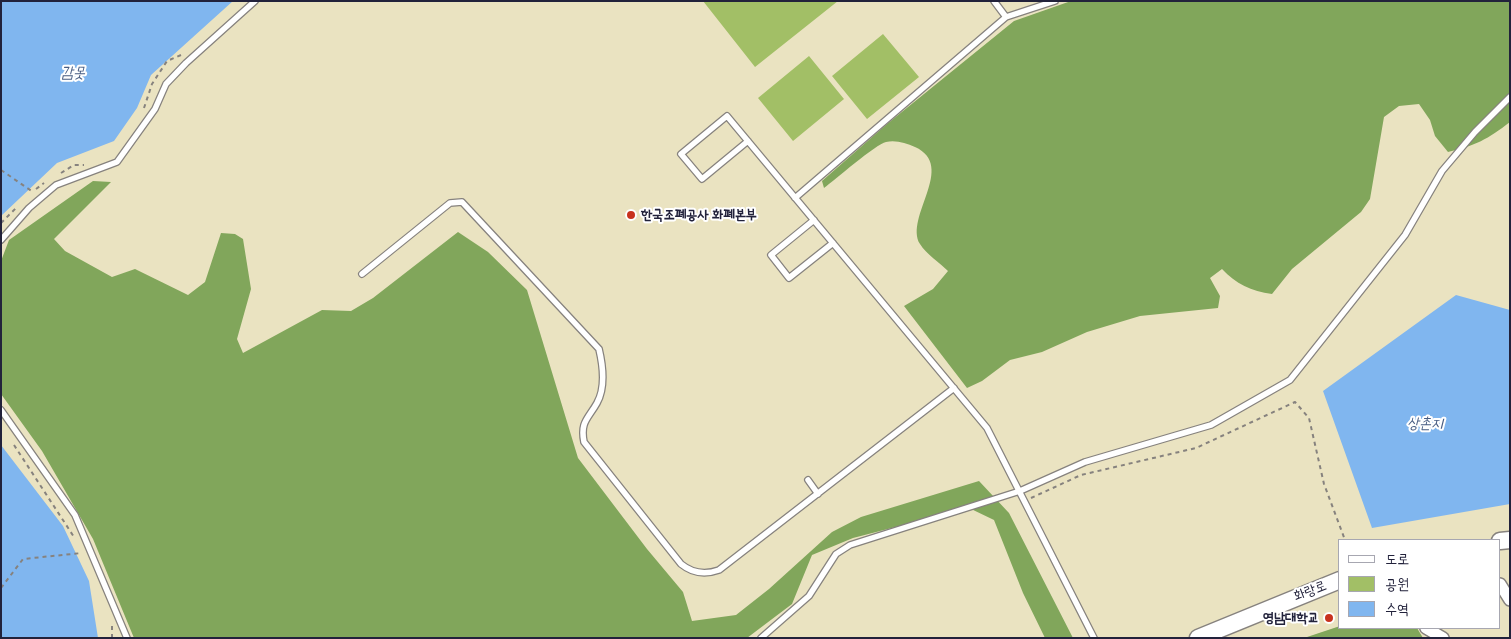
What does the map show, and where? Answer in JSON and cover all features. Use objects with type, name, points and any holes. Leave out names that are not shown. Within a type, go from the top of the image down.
[{"type":"street","name":"화랑로","points":[[1198,638],[1338,581]]},
{"type":"street","points":[[1501,586],[1510,600]]},
{"type":"street","points":[[1428,629],[1443,638]]},
{"type":"lane","points":[[1,240],[29,208],[56,186],[117,162],[155,109],[166,84],[186,63],[256,1]]},
{"type":"lane","points":[[994,1],[1006,17]]},
{"type":"lane","points":[[795,198],[1006,17],[1055,1]]},
{"type":"lane","points":[[761,638],[809,596],[836,554],[850,545],[1020,492],[1085,462],[1211,425],[1290,380],[1406,235],[1442,170],[1475,132],[1510,97]]},
{"type":"lane","points":[[748,142],[702,179],[682,154],[727,116],[987,428],[1094,638]]},
{"type":"lane","points":[[362,274],[450,202],[462,202],[599,349],[603,366],[602,388],[598,402],[586,418],[582,431],[584,442],[681,564],[690,571],[702,573],[719,570],[954,388]]},
{"type":"lane","points":[[814,220],[771,254],[789,278],[833,243]]},
{"type":"lane","points":[[1,410],[75,515],[127,638]]},
{"type":"lane","points":[[808,480],[818,494]]},
{"type":"path","points":[[143,113],[152,84],[167,61],[187,53]]},
{"type":"path","points":[[58,175],[74,165],[90,164]]},
{"type":"path","points":[[1,170],[34,192]]},
{"type":"path","points":[[27,198],[50,179]]},
{"type":"path","points":[[1,223],[21,204]]},
{"type":"path","points":[[1024,501],[1081,475],[1196,448],[1295,402],[1309,418],[1324,484],[1345,539]]},
{"type":"path","points":[[13,444],[30,473],[68,526],[75,540]]},
{"type":"path","points":[[1,588],[23,559],[82,553],[78,546]]},
{"type":"path","points":[[112,624],[112,638]]},
{"type":"green space","points":[[703,1],[838,1],[755,67]]},
{"type":"green space","points":[[1071,1],[1510,1],[1510,122],[1481,141],[1448,152],[1435,136],[1430,120],[1419,104],[1399,106],[1384,117],[1370,199],[1361,212],[1292,269],[1272,294],[1244,286],[1222,269],[1210,278],[1220,296],[1218,308],[1140,316],[1087,332],[1042,352],[1010,360],[982,381],[967,388],[904,306],[933,289],[948,271],[923,248],[917,233],[918,220],[931,179],[931,166],[927,156],[908,144],[890,141],[881,144],[865,155],[824,188],[822,181],[887,124],[1014,21]]},
{"type":"green space","points":[[883,34],[919,77],[867,119],[832,76]]},
{"type":"green space","points":[[809,56],[844,99],[793,141],[758,98]]},
{"type":"green space","points":[[93,181],[111,182],[54,239],[65,251],[112,277],[135,269],[188,295],[205,282],[221,233],[235,234],[243,239],[251,289],[237,339],[243,353],[322,310],[351,311],[373,298],[458,232],[488,252],[527,290],[578,458],[647,549],[683,592],[692,621],[736,615],[769,589],[832,532],[861,517],[979,481],[1009,513],[1073,638],[1045,638],[1023,593],[994,520],[969,508],[853,538],[812,555],[792,604],[747,638],[134,638],[93,539],[42,451],[1,394],[1,261],[9,240]]},
{"type":"green space","points":[[1338,627],[1338,629],[1418,629],[1423,638],[1304,638]]},
{"type":"water","name":"감못","points":[[1,1],[233,1],[151,75],[137,108],[114,141],[57,163],[1,216]]},
{"type":"water","name":"상촌지","points":[[1456,295],[1510,310],[1510,504],[1372,528],[1323,391]]},
{"type":"water","points":[[1,445],[63,526],[89,581],[98,638],[1,638]]},
{"type":"place","name":"한국조폐공사 화폐본부","points":[[631,215]]},
{"type":"place","name":"영남대학교","points":[[1329,618]]}]
